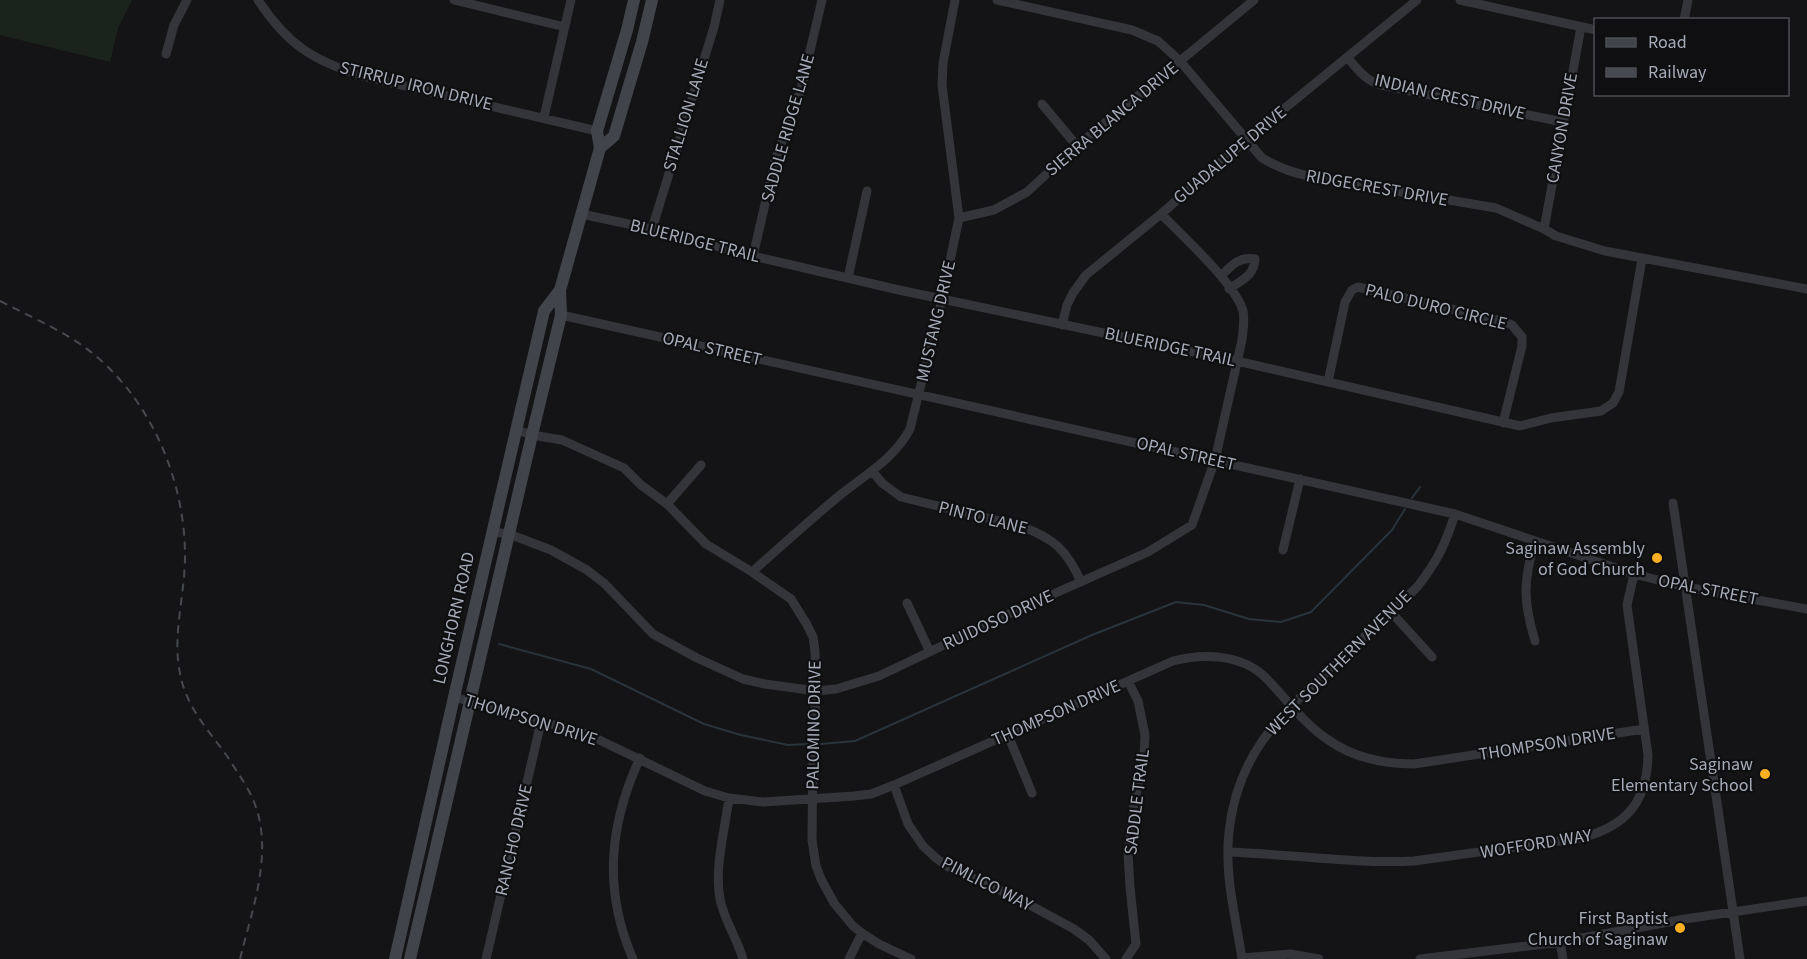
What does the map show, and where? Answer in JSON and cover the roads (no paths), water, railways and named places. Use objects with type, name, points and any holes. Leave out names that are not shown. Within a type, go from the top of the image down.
[{"type":"main road","name":"LONGHORN ROAD","points":[[411,959],[561,315],[560,290],[600,148],[597,131],[634,0]]},
{"type":"main road","name":"LONGHORN ROAD","points":[[600,148],[614,136],[652,0]]},
{"type":"main road","name":"LONGHORN ROAD","points":[[395,959],[544,311],[560,290]]},
{"type":"street","points":[[166,54],[174,25],[187,0]]},
{"type":"street","name":"STIRRUP IRON DRIVE","points":[[258,0],[275,24],[301,48],[329,65],[363,76],[597,131]]},
{"type":"street","points":[[454,0],[565,27]]},
{"type":"street","points":[[544,117],[571,0]]},
{"type":"street","name":"STALLION LANE","points":[[652,229],[714,27],[720,0]]},
{"type":"street","name":"SADDLE RIDGE LANE","points":[[753,256],[775,161],[801,89],[822,0]]},
{"type":"street","name":"MUSTANG DRIVE","points":[[752,572],[840,495],[872,471],[903,441],[910,429],[959,218],[942,85],[943,63],[955,0]]},
{"type":"street","name":"RIDGECREST DRIVE","points":[[997,0],[1132,30],[1158,41],[1180,62],[1262,158],[1279,168],[1296,174],[1496,208],[1556,236],[1605,251],[1807,289]]},
{"type":"street","name":"SIERRA BLANCA DRIVE","points":[[959,218],[994,210],[1027,192],[1077,146],[1254,0]]},
{"type":"street","name":"GUADALUPE DRIVE","points":[[1062,325],[1070,299],[1086,275],[1417,0]]},
{"type":"street","points":[[1460,0],[1594,30]]},
{"type":"street","points":[[1684,18],[1688,0]]},
{"type":"street","name":"CANYON DRIVE","points":[[1544,229],[1581,27]]},
{"type":"street","name":"INDIAN CREST DRIVE","points":[[1347,57],[1364,76],[1381,85],[1563,122]]},
{"type":"street","points":[[1042,105],[1077,146]]},
{"type":"street","points":[[848,278],[867,191]]},
{"type":"street","name":"RUIDOSO DRIVE","points":[[494,532],[509,534],[551,550],[587,570],[653,634],[697,658],[743,680],[816,691],[836,689],[879,676],[1015,611],[1148,552],[1192,525],[1215,460],[1244,322],[1239,301],[1221,276],[1161,213]]},
{"type":"street","name":"BLUERIDGE TRAIL","points":[[581,214],[652,229],[848,278],[1237,361],[1520,426],[1551,418],[1600,411],[1613,403],[1619,392],[1642,259]]},
{"type":"street","points":[[1221,276],[1237,261],[1247,257],[1255,259],[1255,267],[1251,274],[1229,289]]},
{"type":"street","name":"PALO DURO CIRCLE","points":[[1328,382],[1346,302],[1350,292],[1358,287],[1512,325],[1522,337],[1522,346],[1503,423]]},
{"type":"street","name":"OPAL STREET","points":[[561,315],[1455,514],[1634,574],[1686,587],[1807,609]]},
{"type":"street","name":"PALOMINO DRIVE","points":[[517,430],[562,440],[624,468],[641,485],[667,504],[706,544],[791,599],[813,637],[815,651],[813,854],[821,879],[834,903],[862,933],[879,945],[911,959]]},
{"type":"street","points":[[667,504],[701,465]]},
{"type":"street","name":"PINTO LANE","points":[[872,471],[882,483],[901,497],[1020,526],[1045,537],[1063,550],[1073,564],[1081,582]]},
{"type":"street","points":[[1283,550],[1300,479]]},
{"type":"street","points":[[1673,503],[1740,959]]},
{"type":"street","name":"WEST SOUTHERN AVENUE","points":[[1242,958],[1229,879],[1228,852],[1231,816],[1243,774],[1261,742],[1290,706],[1418,585],[1435,564],[1455,514]]},
{"type":"street","points":[[1535,542],[1526,574],[1526,592],[1529,622],[1535,641]]},
{"type":"street","name":"WOFFORD WAY","points":[[1228,852],[1273,853],[1386,862],[1414,861],[1581,838],[1601,833],[1622,820],[1644,788],[1648,754],[1627,605],[1634,574]]},
{"type":"street","points":[[907,603],[930,652]]},
{"type":"street","points":[[1391,612],[1432,657]]},
{"type":"street","name":"THOMPSON DRIVE","points":[[454,697],[587,734],[705,791],[729,798],[763,802],[871,794],[1182,659],[1220,657],[1254,669],[1317,732],[1338,746],[1368,759],[1398,764],[1432,761],[1644,729]]},
{"type":"street","name":"SADDLE TRAIL","points":[[1126,959],[1136,944],[1128,853],[1133,810],[1144,755],[1145,735],[1138,701],[1128,681]]},
{"type":"street","name":"RANCHO DRIVE","points":[[486,959],[542,722]]},
{"type":"street","points":[[1008,735],[1032,793]]},
{"type":"street","points":[[633,959],[616,906],[614,857],[620,809],[627,785],[640,758]]},
{"type":"street","name":"PIMLICO WAY","points":[[894,785],[908,824],[923,846],[936,858],[948,867],[1017,898],[1074,929],[1089,940],[1106,959]]},
{"type":"street","points":[[729,798],[718,872],[720,897],[726,920],[743,959]]},
{"type":"street","points":[[1420,959],[1560,942],[1685,919],[1807,902]]},
{"type":"street","points":[[849,959],[862,933]]},
{"type":"street","points":[[1560,942],[1563,959]]},
{"type":"street","points":[[1242,958],[1290,954],[1319,959]]},
{"type":"waterway","points":[[1412,498],[1420,487]]},
{"type":"waterway","points":[[820,744],[855,741],[1092,635],[1176,602],[1204,605],[1249,619],[1281,622],[1311,612],[1392,530],[1405,509]]},
{"type":"waterway","points":[[499,644],[591,669],[704,724],[788,745],[807,744]]},
{"type":"railway","points":[[0,301],[70,338],[104,363],[125,385],[143,410],[158,437],[169,466],[178,496],[185,556],[177,648],[181,678],[194,710],[251,795],[262,835],[260,877],[240,959]]},
{"type":"place","name":"Saginaw Assembly of God Church","points":[[1657,558]]},
{"type":"place","name":"Saginaw Elementary School","points":[[1765,774]]},
{"type":"place","name":"First Baptist Church of Saginaw","points":[[1680,928]]}]
